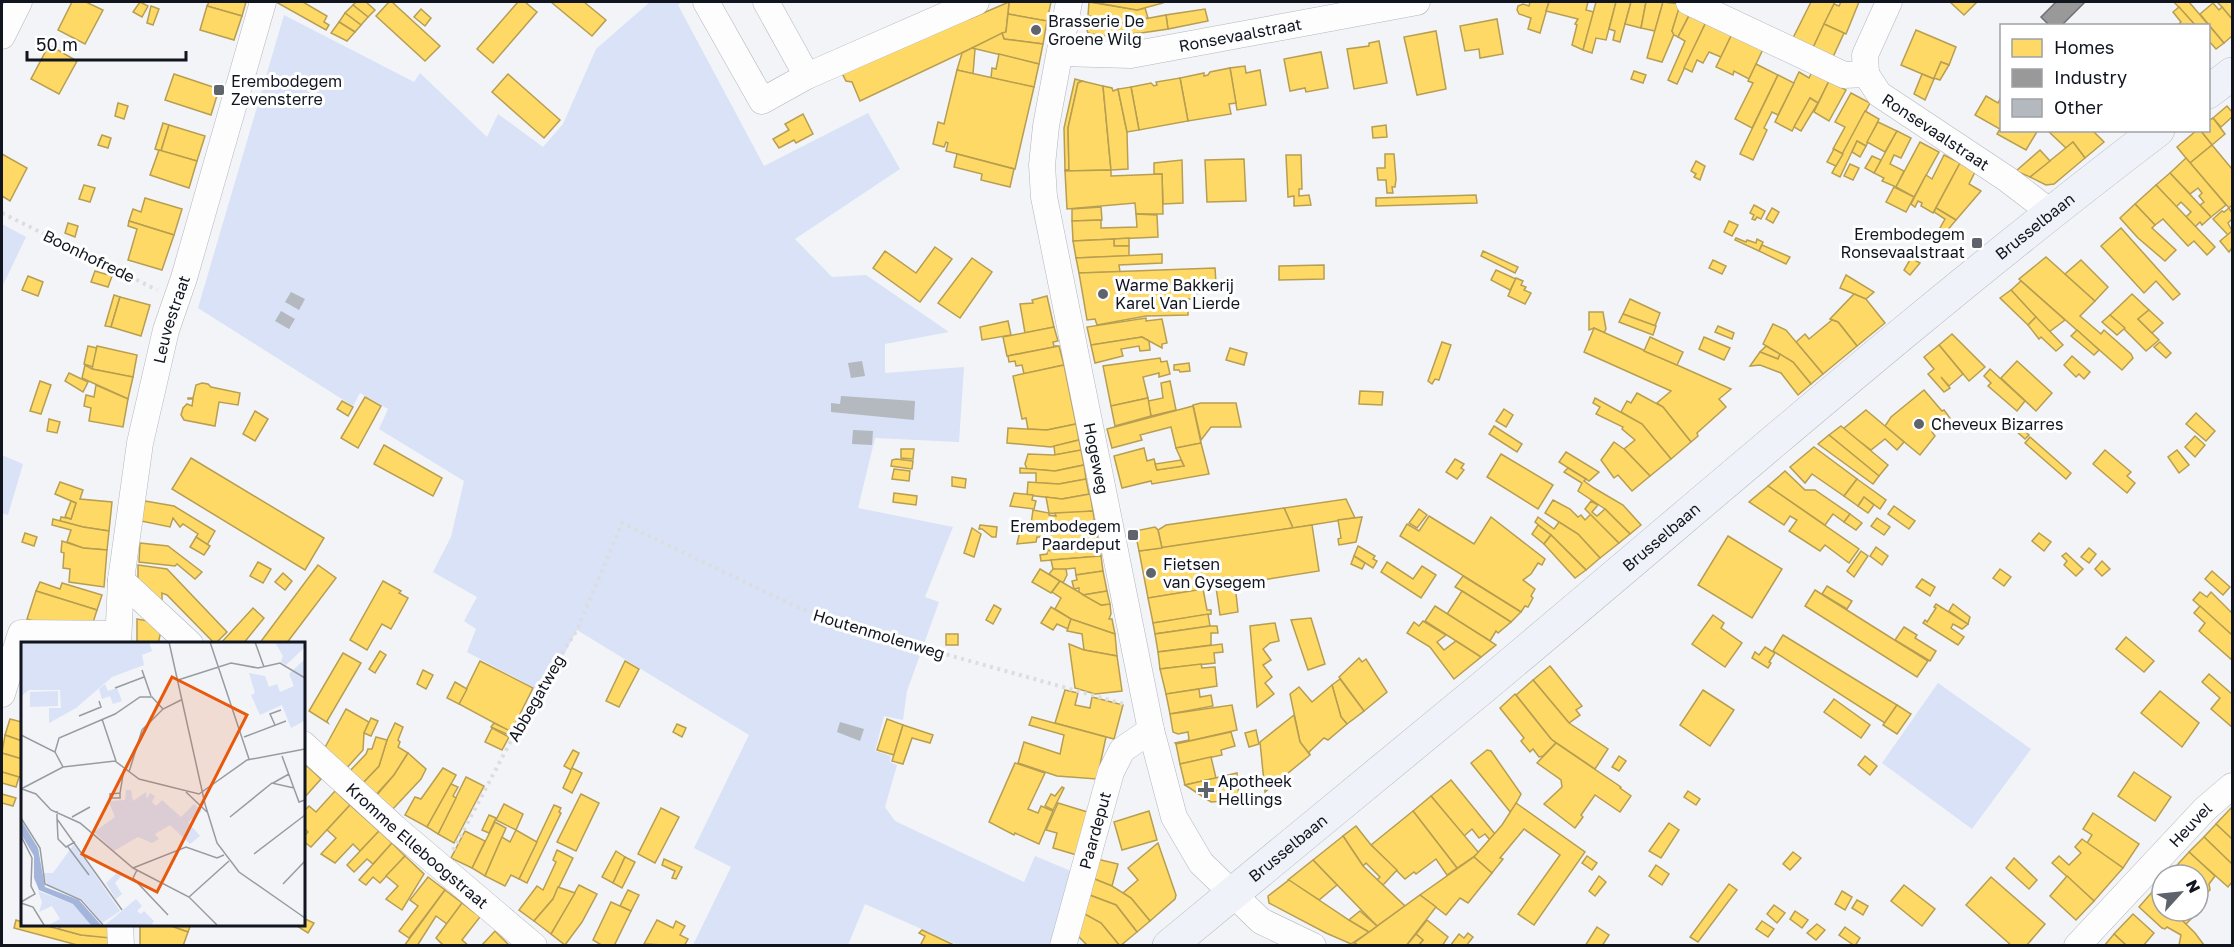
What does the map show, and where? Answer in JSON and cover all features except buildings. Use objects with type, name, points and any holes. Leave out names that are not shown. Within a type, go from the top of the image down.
[{"type":"main road","points":[[2210,90],[2232,74]]},
{"type":"main road","name":"Brusselbaan","points":[[1169,945],[1482,688],[2053,210],[2155,132]]},
{"type":"street","points":[[2,36],[20,2]]},
{"type":"street","name":"Leuvestraat","points":[[118,639],[121,580],[140,443],[166,330],[263,2]]},
{"type":"street","points":[[706,2],[762,101],[807,76],[976,2]]},
{"type":"street","points":[[766,2],[807,76]]},
{"type":"street","name":"Hogeweg","points":[[1069,2],[1046,126],[1042,165],[1044,197],[1150,722],[1174,817],[1202,862],[1261,921],[1313,945]]},
{"type":"street","name":"Ronsevaalstraat","points":[[1060,53],[1131,55],[1417,2]]},
{"type":"street","points":[[1689,2],[1844,75],[1866,74],[1865,55],[1889,2]]},
{"type":"street","name":"Ronsevaalstraat","points":[[1866,74],[1878,94],[2007,178],[2042,205],[2053,210]]},
{"type":"street","points":[[121,580],[188,642]]},
{"type":"street","points":[[2,694],[21,633],[118,639]]},
{"type":"street","name":"Paardeput","points":[[1063,945],[1111,772],[1122,750],[1150,722]]},
{"type":"street","name":"Kromme Elleboogstraat","points":[[304,745],[443,869],[534,945]]},
{"type":"street","name":"Heuvel","points":[[2078,945],[2205,809],[2232,786]]},
{"type":"street","points":[[120,926],[121,945]]},
{"type":"path","name":"Boonhofrede","points":[[2,213],[176,299]]},
{"type":"path","name":"Houtenmolenweg","points":[[622,523],[799,608],[923,648],[1112,700],[1150,722]]},
{"type":"path","name":"Abbegatweg","points":[[443,869],[538,690],[577,630],[622,523]]},
{"type":"shaded area","points":[[650,2],[682,2],[678,5],[764,166],[868,113],[900,169],[795,239],[832,277],[866,275],[949,332],[885,344],[885,373],[964,367],[959,442],[875,438],[858,508],[953,527],[925,597],[939,602],[907,691],[903,720],[884,716],[875,751],[891,756],[890,762],[897,765],[885,807],[895,821],[1024,882],[1035,856],[1071,871],[1052,945],[958,945],[865,904],[848,945],[693,945],[731,867],[694,848],[749,735],[577,630],[544,693],[467,652],[476,629],[464,621],[477,597],[433,572],[451,537],[464,481],[379,429],[388,409],[360,393],[353,406],[198,308],[284,15],[414,82],[420,73],[487,137],[498,114],[543,147],[563,124],[596,49]]},
{"type":"shaded area","points":[[2,224],[26,237],[2,287]]},
{"type":"shaded area","points":[[2,455],[23,464],[8,515],[2,513]]},
{"type":"shaded area","points":[[1938,683],[2031,749],[1972,829],[1882,763]]},
{"type":"place","name":"Brasserie De Groene Wilg","points":[[1036,30]]},
{"type":"place","name":"Erembodegem Zevensterre","points":[[219,90]]},
{"type":"place","name":"Erembodegem Ronsevaalstraat","points":[[1977,243]]},
{"type":"place","name":"Warme Bakkerij Karel Van Lierde","points":[[1103,294]]},
{"type":"place","name":"Cheveux Bizarres","points":[[1919,424]]},
{"type":"place","name":"Erembodegem Paardeput","points":[[1133,535]]},
{"type":"place","name":"Fietsen van Gysegem","points":[[1151,573]]},
{"type":"place","name":"Apotheek Hellings","points":[[1206,790]]}]
